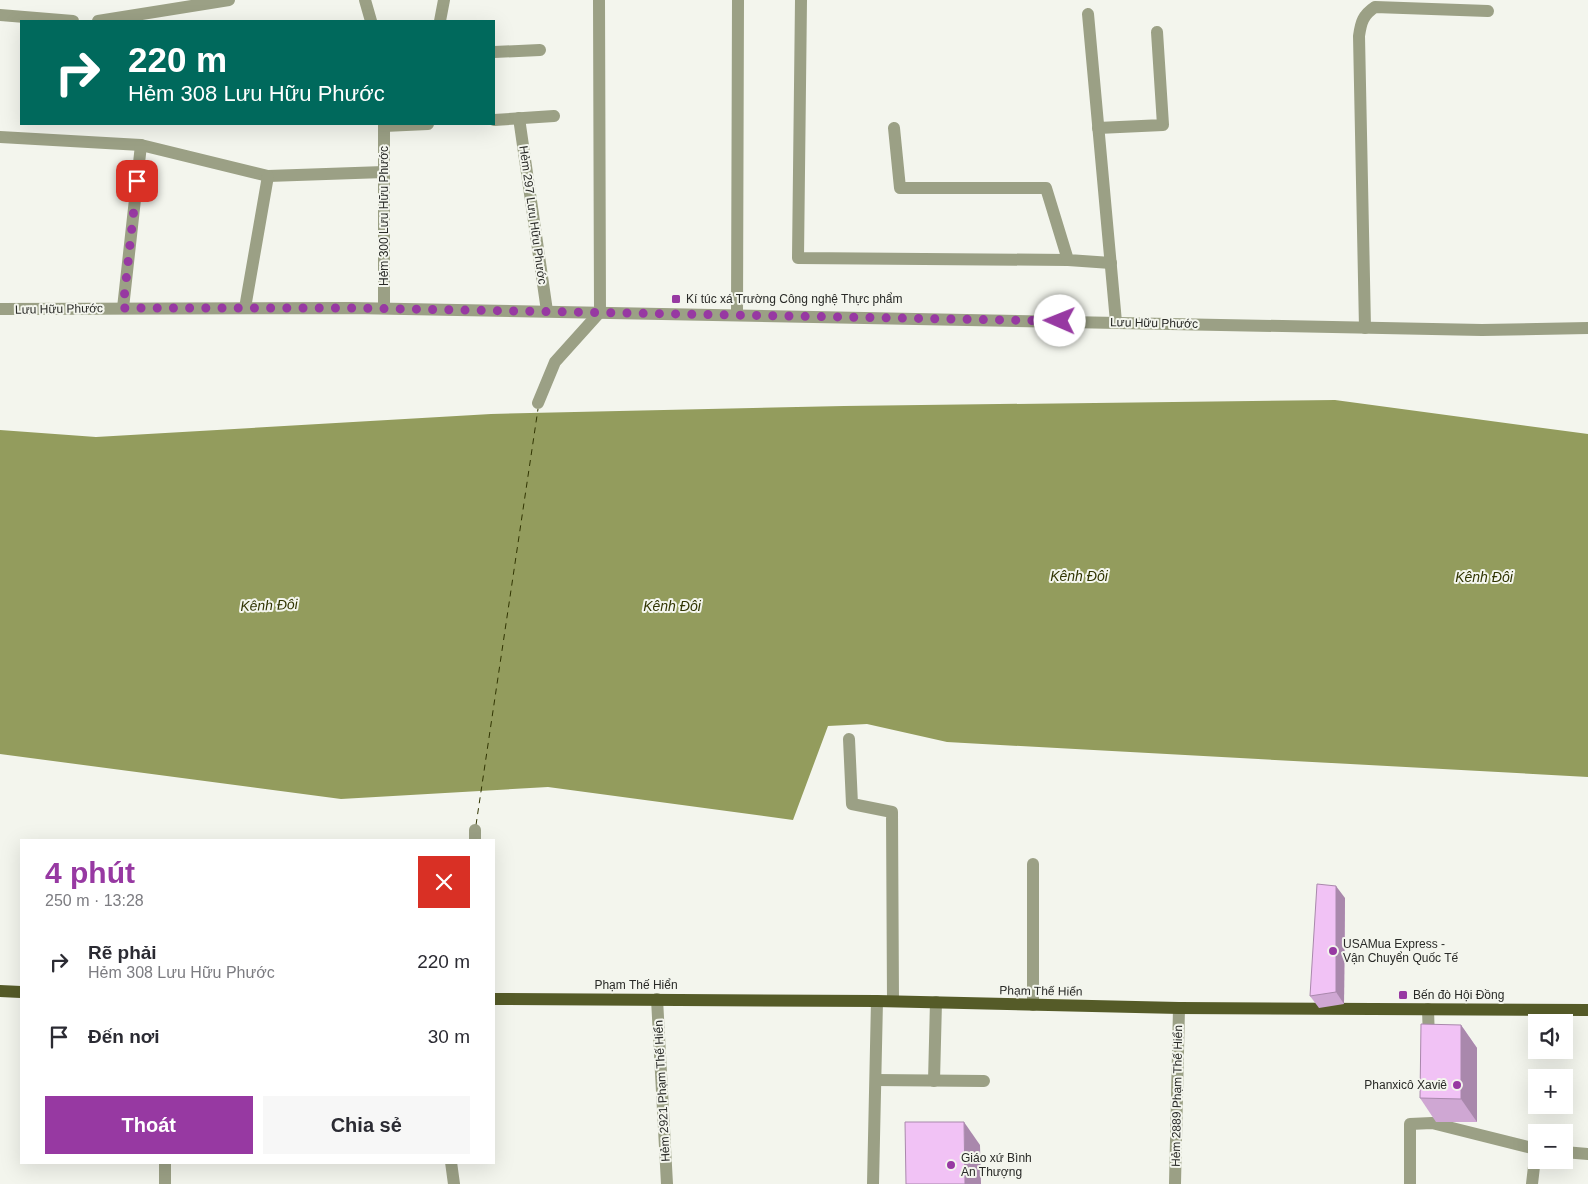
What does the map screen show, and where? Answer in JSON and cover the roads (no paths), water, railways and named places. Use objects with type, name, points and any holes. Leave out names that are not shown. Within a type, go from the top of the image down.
[{"type":"main road","points":[[0,991],[20,992]]},
{"type":"main road","name":"Phạm Thế Hiển","points":[[495,999],[893,1001],[1179,1008],[1588,1010]]},
{"type":"street","points":[[104,20],[229,0]]},
{"type":"street","points":[[365,0],[371,20]]},
{"type":"street","points":[[440,20],[444,0]]},
{"type":"street","points":[[538,403],[555,362],[600,312],[598,0]]},
{"type":"street","points":[[737,315],[738,0]]},
{"type":"street","points":[[801,0],[798,258],[1068,260],[1111,263]]},
{"type":"street","points":[[1365,328],[1360,22],[1366,13],[1375,7],[1488,11]]},
{"type":"street","points":[[1088,14],[1116,322]]},
{"type":"street","points":[[0,15],[61,20]]},
{"type":"street","points":[[1098,128],[1162,125],[1158,32]]},
{"type":"street","points":[[495,52],[540,50]]},
{"type":"street","points":[[495,120],[554,116]]},
{"type":"street","name":"Hẻm 297 Lưu Hữu Phước","points":[[519,118],[548,311]]},
{"type":"street","name":"Hẻm 300 Lưu Hữu Phước","points":[[384,125],[384,308]]},
{"type":"street","points":[[894,128],[900,188],[1046,188],[1068,260]]},
{"type":"street","points":[[0,137],[141,145],[268,176],[384,172]]},
{"type":"street","points":[[123,308],[141,145]]},
{"type":"street","points":[[244,308],[268,176]]},
{"type":"street","name":"Lưu Hữu Phước","points":[[0,310],[384,308],[1482,330],[1588,328]]},
{"type":"street","points":[[849,739],[852,804],[892,812],[893,1001]]},
{"type":"street","points":[[1033,864],[1034,1005]]},
{"type":"street","name":"Hẻm 2921 Phạm Thế Hiển","points":[[657,999],[667,1184]]},
{"type":"street","points":[[873,1184],[877,1001]]},
{"type":"street","points":[[934,1081],[936,1002]]},
{"type":"street","name":"Hẻm 2889 Phạm Thế Hiển","points":[[1175,1184],[1179,1008]]},
{"type":"street","points":[[1428,1009],[1430,1056]]},
{"type":"street","points":[[876,1080],[984,1081]]},
{"type":"street","points":[[1410,1184],[1410,1124],[1432,1118],[1528,1147]]},
{"type":"street","points":[[1573,1153],[1588,1154]]},
{"type":"street","points":[[165,1164],[165,1184]]},
{"type":"street","points":[[451,1164],[454,1184]]},
{"type":"street","points":[[1532,1184],[1534,1169]]},
{"type":"water","name":"Kênh Đôi","points":[[1335,400],[1588,434],[1588,777],[947,742],[867,724],[828,726],[793,820],[548,787],[341,799],[0,754],[0,430],[96,437],[491,414],[844,406]]},
{"type":"place","name":"Kí túc xá Trường Công nghệ Thực phẩm","points":[[676,299]]},
{"type":"place","name":"USAMua Express - Vận Chuyển Quốc Tế","points":[[1333,951]]},
{"type":"place","name":"Bến đò Hội Đồng","points":[[1403,995]]},
{"type":"place","name":"Phanxicô Xaviê","points":[[1457,1085]]},
{"type":"place","name":"Giáo xứ Bình An Thượng","points":[[951,1165]]}]
